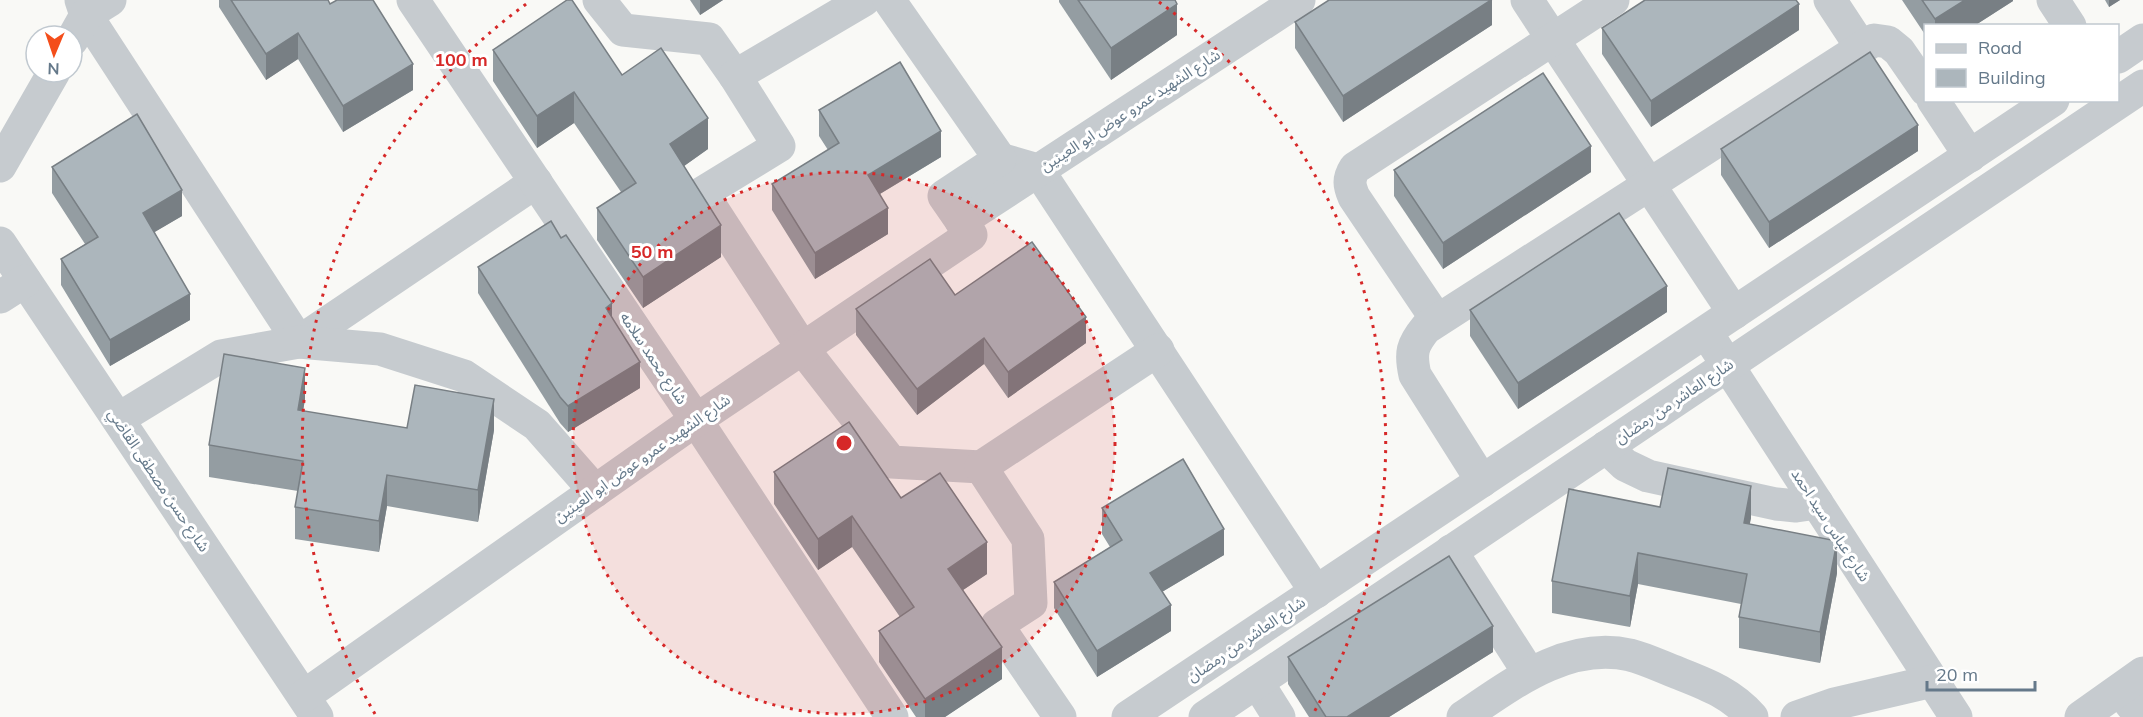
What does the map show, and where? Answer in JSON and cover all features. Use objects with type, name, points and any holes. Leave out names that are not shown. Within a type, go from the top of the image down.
[{"type":"street","points":[[599,0],[623,30],[709,39],[735,76],[779,146],[702,193],[802,348],[891,462],[981,467],[1158,350]]},
{"type":"street","points":[[735,76],[864,0]]},
{"type":"street","points":[[889,0],[1000,159],[1038,170],[1316,592]]},
{"type":"street","name":"شارع الشهيد عمرو عوض ابو العينين","points":[[310,707],[595,492],[696,420],[971,235],[961,221],[1299,0]]},
{"type":"street","points":[[1527,0],[1734,313]]},
{"type":"street","points":[[1437,320],[1354,196],[1350,186],[1350,177],[1355,168],[1613,0]]},
{"type":"street","points":[[1830,0],[1861,47]]},
{"type":"street","points":[[2053,0],[2069,24]]},
{"type":"street","name":"شارع محمد سلامه","points":[[425,4],[536,182],[892,717]]},
{"type":"street","points":[[87,14],[299,342]]},
{"type":"street","points":[[1482,481],[1415,375],[1411,358],[1416,340],[1426,328],[1874,40],[1888,42],[1899,51],[1924,87]]},
{"type":"street","points":[[2119,56],[2143,40]]},
{"type":"street","points":[[0,165],[47,84]]},
{"type":"street","name":"شارع العاشر من رمضان","points":[[1205,717],[2143,86]]},
{"type":"street","points":[[1934,102],[1970,156]]},
{"type":"street","name":"شارع العاشر من رمضان","points":[[1128,717],[2050,102]]},
{"type":"street","points":[[961,221],[944,196],[1000,159]]},
{"type":"street","points":[[299,342],[536,182]]},
{"type":"street","name":"شارع حسن مصطفى القاضي","points":[[0,243],[12,289],[118,419],[310,707]]},
{"type":"street","name":"شارع عباس سيد احمد","points":[[1706,332],[1956,717]]},
{"type":"street","points":[[118,419],[221,356],[299,342],[380,349],[464,376],[537,425],[595,492]]},
{"type":"street","points":[[1606,447],[1625,465],[1648,476],[1786,506],[1816,503]]},
{"type":"street","points":[[981,467],[1028,539],[1030,603],[997,625],[1060,717]]},
{"type":"street","points":[[1451,551],[1529,673]]},
{"type":"street","points":[[1463,717],[1529,673],[1578,656],[1605,653],[1631,655],[1718,689],[1742,706],[1752,717]]},
{"type":"street","points":[[1797,717],[1834,704],[1933,681]]},
{"type":"street","points":[[2081,717],[2131,681],[2141,717]]},
{"type":"street","points":[[1257,682],[1279,717]]},
{"type":"building","points":[[231,0],[328,0],[330,4],[337,0],[373,0],[413,64],[343,106],[298,33],[266,54]]},
{"type":"building","points":[[567,0],[572,0],[622,75],[661,48],[708,118],[670,144],[721,225],[643,277],[597,208],[636,183],[574,92],[537,116],[493,50]]},
{"type":"building","points":[[1078,0],[1175,0],[1177,4],[1111,48]]},
{"type":"building","points":[[1329,0],[1491,0],[1343,96],[1295,22]]},
{"type":"building","points":[[1645,0],[1796,0],[1799,4],[1651,101],[1602,28]]},
{"type":"building","points":[[1922,0],[1965,0],[1935,19]]},
{"type":"building","points":[[1870,52],[1918,125],[1769,222],[1721,149]]},
{"type":"building","points":[[900,62],[941,131],[868,175],[888,208],[815,253],[772,184],[839,143],[819,110]]},
{"type":"building","points":[[1543,73],[1591,146],[1443,243],[1394,170]]},
{"type":"building","points":[[137,114],[182,190],[143,213],[190,294],[110,340],[61,259],[98,237],[52,167]]},
{"type":"building","points":[[1619,213],[1667,286],[1518,383],[1470,310]]},
{"type":"building","points":[[551,221],[561,238],[566,235],[612,303],[606,308],[640,362],[568,406],[560,397],[478,267]]},
{"type":"building","points":[[1032,242],[1086,317],[1008,372],[984,338],[917,389],[856,309],[930,259],[955,295]]},
{"type":"building","points":[[224,354],[305,368],[298,410],[407,428],[415,385],[494,399],[478,490],[387,475],[379,521],[295,507],[303,461],[209,445]]},
{"type":"building","points":[[849,422],[901,498],[940,473],[987,542],[948,569],[1002,647],[925,699],[879,631],[914,607],[852,516],[818,539],[774,472]]},
{"type":"building","points":[[1183,459],[1224,529],[1150,573],[1171,605],[1097,651],[1054,582],[1122,540],[1102,508]]},
{"type":"building","points":[[1668,468],[1751,486],[1744,523],[1837,541],[1820,632],[1739,617],[1747,574],[1638,553],[1630,596],[1552,581],[1569,489],[1660,507]]},
{"type":"building","points":[[1449,556],[1493,626],[1347,717],[1326,717],[1288,657]]}]
